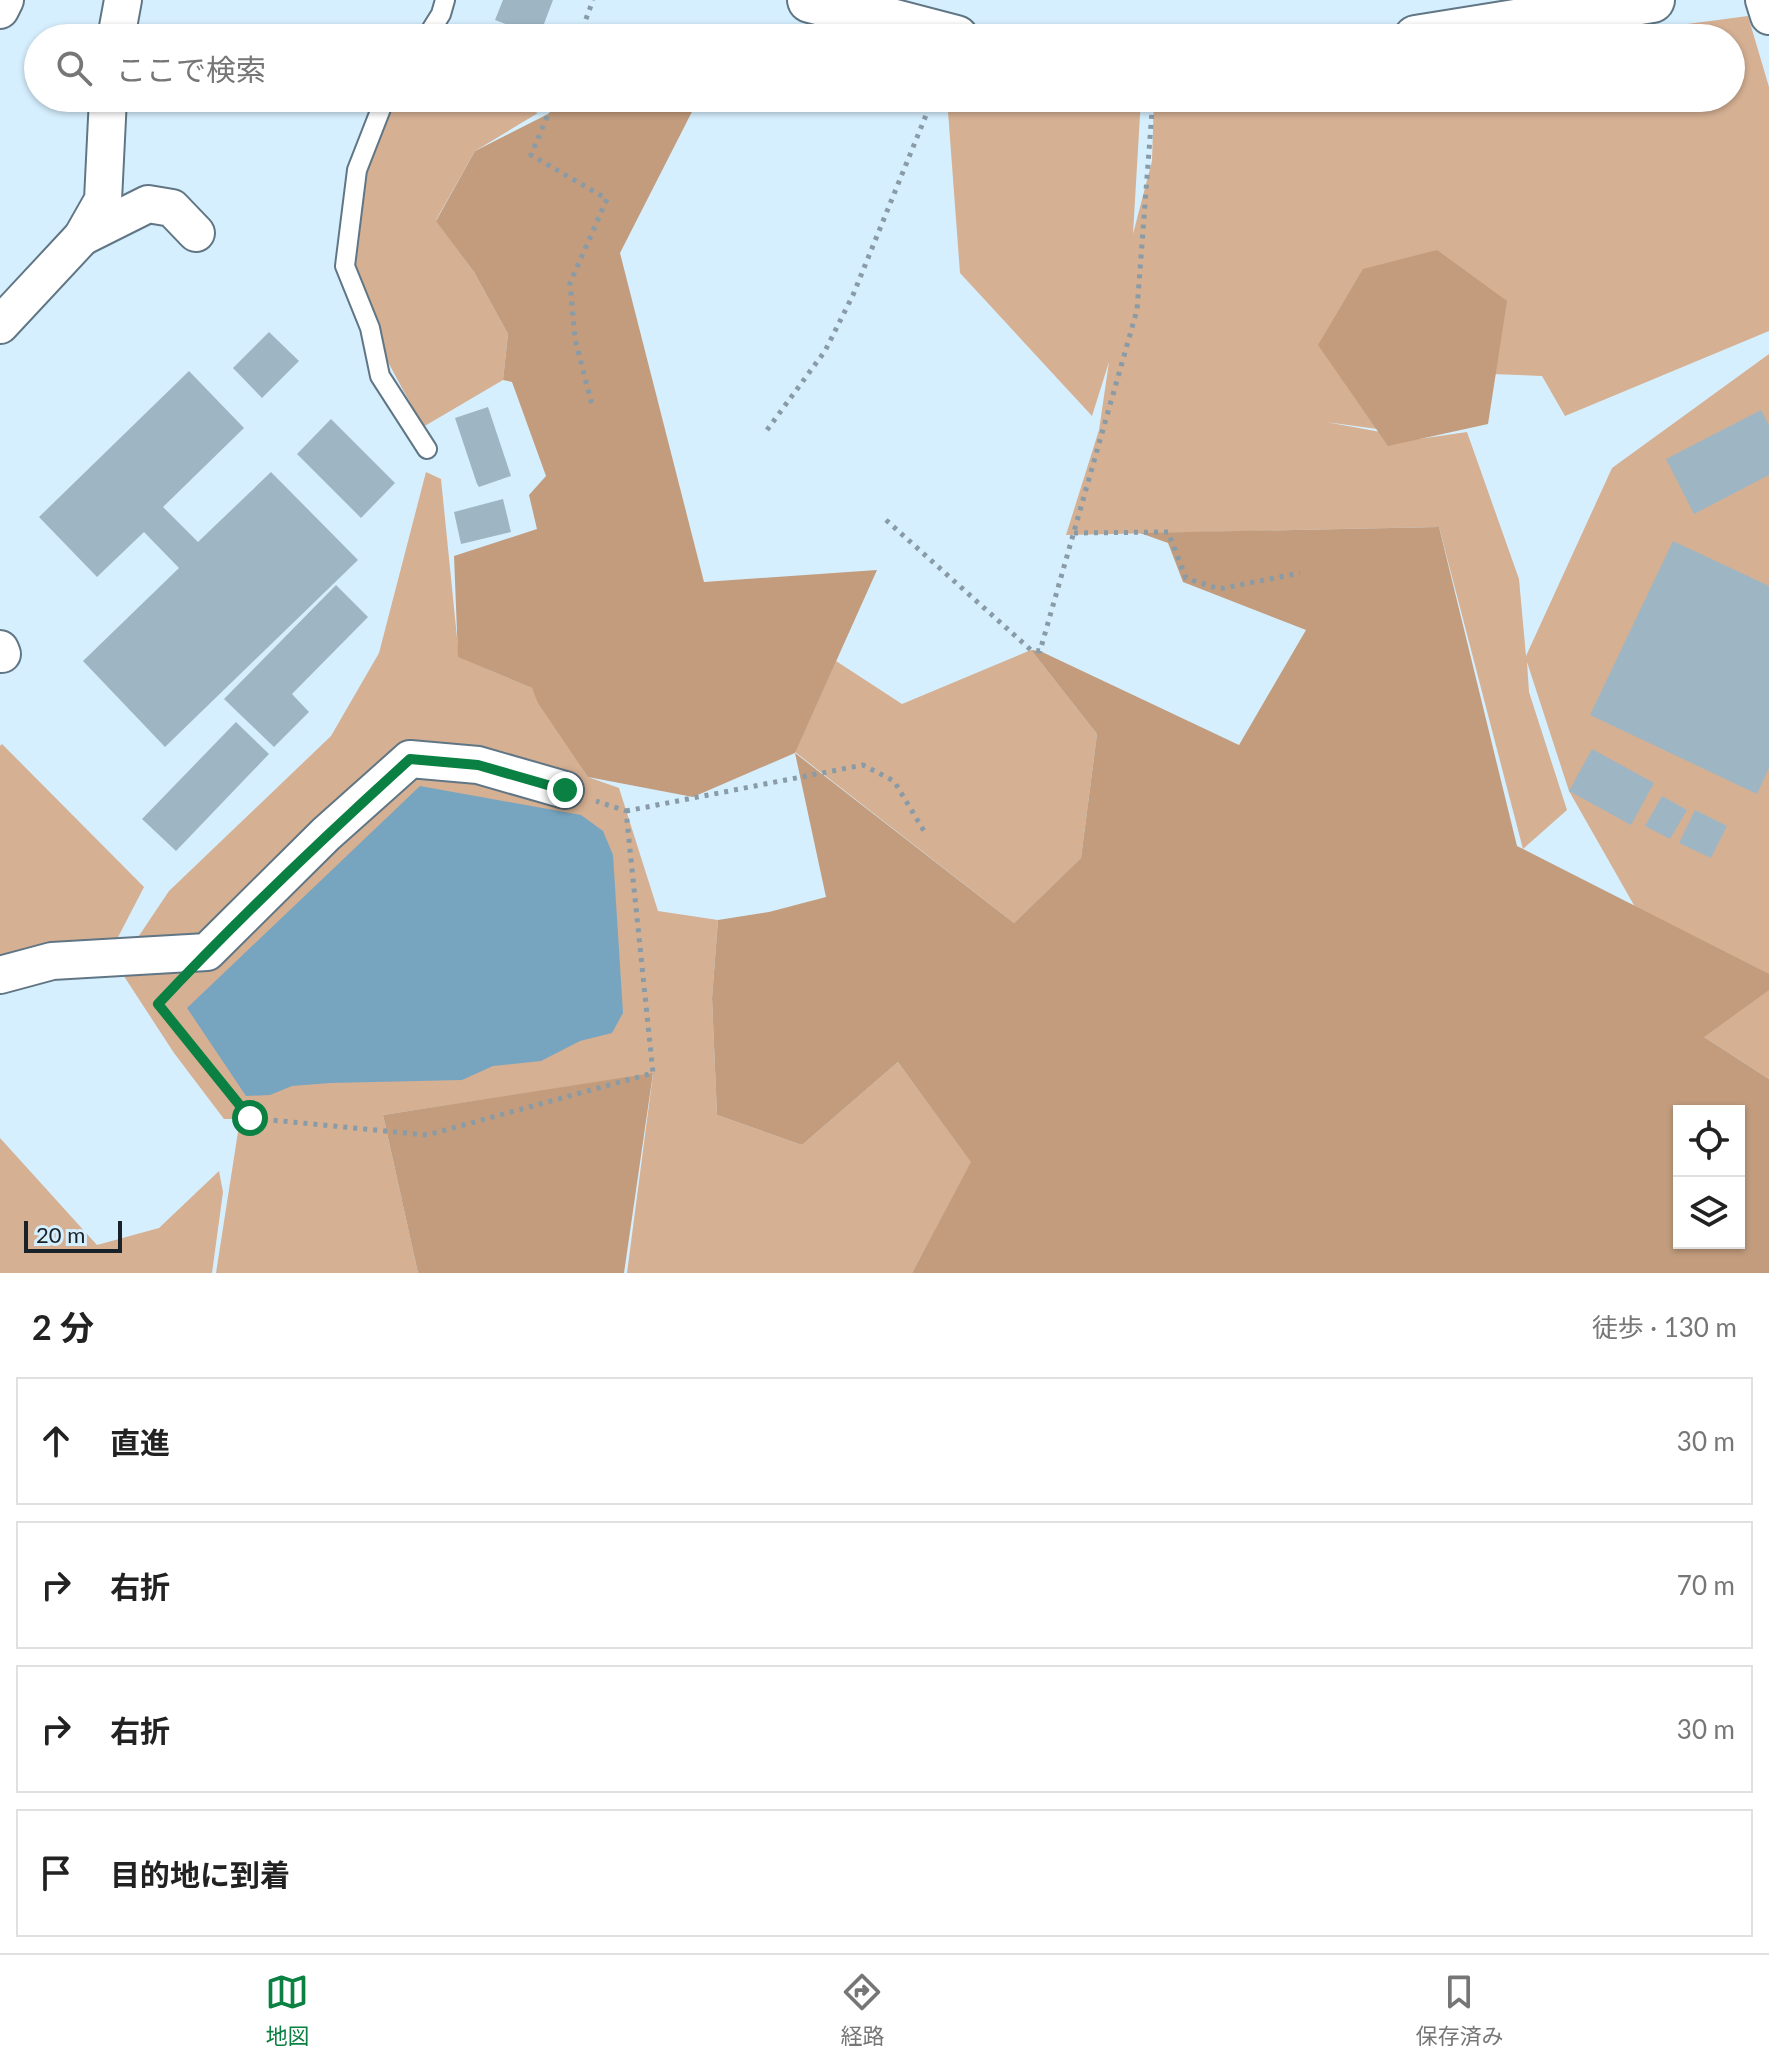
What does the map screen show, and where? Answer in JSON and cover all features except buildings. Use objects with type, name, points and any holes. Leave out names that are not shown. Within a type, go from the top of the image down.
[{"type":"street","points":[[0,10],[5,0]]},
{"type":"street","points":[[119,24],[123,0]]},
{"type":"street","points":[[810,0],[902,24]]},
{"type":"street","points":[[1503,24],[1652,0]]},
{"type":"street","points":[[1764,0],[1769,16]]},
{"type":"street","points":[[0,325],[82,237],[103,200],[107,112]]},
{"type":"street","points":[[82,237],[148,204],[172,208],[196,233]]},
{"type":"street","points":[[0,975],[52,961],[207,952],[326,834],[410,759],[478,765],[565,790]]},
{"type":"lane","points":[[435,24],[445,0]]},
{"type":"lane","points":[[380,112],[357,170],[345,266],[370,328],[380,376],[427,449]]},
{"type":"path","points":[[584,24],[593,0]]},
{"type":"path","points":[[549,112],[531,155],[607,199],[570,283],[575,339],[593,409]]},
{"type":"path","points":[[767,430],[825,351],[853,295],[927,112]]},
{"type":"path","points":[[886,520],[1031,650],[1040,651],[1137,310],[1152,112]]},
{"type":"path","points":[[1074,533],[1168,532],[1186,578],[1219,589],[1300,573]]},
{"type":"path","points":[[565,790],[626,811],[863,765],[894,781],[924,831]]},
{"type":"path","points":[[207,952],[158,1004],[250,1118],[427,1135],[653,1073],[626,811]]},
{"type":"shaded area","points":[[1748,16],[1769,87],[1769,331],[1565,416],[1542,376],[1491,374],[1321,348],[1377,429],[1326,422],[1419,439],[1467,432],[1519,579],[1526,656],[1612,468],[1769,354],[1769,1079],[1704,1037],[1647,928],[1569,791],[1527,662],[1529,692],[1567,810],[1523,849],[1439,527],[1066,535],[1099,430],[1109,362],[1092,416],[960,273],[948,112],[1140,112],[1133,234],[1152,161],[1154,112],[1745,112],[1745,24],[1687,24]]},
{"type":"shaded area","points":[[382,112],[538,113],[475,151],[436,220],[474,272],[508,334],[503,380],[423,427],[374,336],[345,266],[357,170]]},
{"type":"shaded area","points":[[550,112],[692,112],[620,253],[704,582],[877,570],[795,753],[693,797],[588,777],[538,703],[532,688],[458,657],[454,556],[537,529],[529,495],[546,476],[512,382],[503,380],[508,334],[474,272],[436,221],[475,151]]},
{"type":"shaded area","points":[[1437,250],[1507,301],[1488,424],[1388,446],[1318,345],[1363,269]]},
{"type":"shaded area","points":[[426,472],[441,479],[459,657],[532,688],[588,777],[619,788],[658,911],[718,920],[712,998],[717,1115],[802,1145],[898,1062],[972,1162],[912,1273],[627,1273],[653,1074],[383,1115],[418,1273],[216,1273],[240,1119],[224,1119],[174,1053],[118,967],[169,891],[331,736],[379,653]]},
{"type":"shaded area","points":[[1439,527],[1517,846],[1769,974],[1769,990],[1704,1037],[1769,1079],[1769,1273],[912,1273],[971,1162],[898,1062],[802,1145],[717,1115],[712,998],[718,920],[769,912],[826,897],[795,753],[1014,923],[1081,858],[1097,734],[1031,650],[1040,651],[1239,745],[1306,630],[1183,582],[1168,543],[1140,533]]},
{"type":"shaded area","points":[[1031,650],[1097,734],[1081,858],[1014,923],[795,752],[836,661],[902,704]]},
{"type":"shaded area","points":[[2,744],[144,887],[115,943],[0,975],[0,746]]},
{"type":"shaded area","points":[[653,1073],[624,1273],[418,1273],[383,1115]]},
{"type":"shaded area","points":[[0,1138],[97,1245],[159,1228],[219,1171],[223,1192],[212,1273],[0,1273]]},
{"type":"water","points":[[420,786],[581,815],[603,831],[613,855],[623,1013],[612,1033],[580,1041],[541,1061],[493,1066],[462,1080],[330,1083],[292,1086],[270,1095],[246,1096],[187,1008]]},
{"type":"route","points":[[250,1118],[158,1004],[207,952],[326,834],[410,759],[478,765],[565,790]]}]
